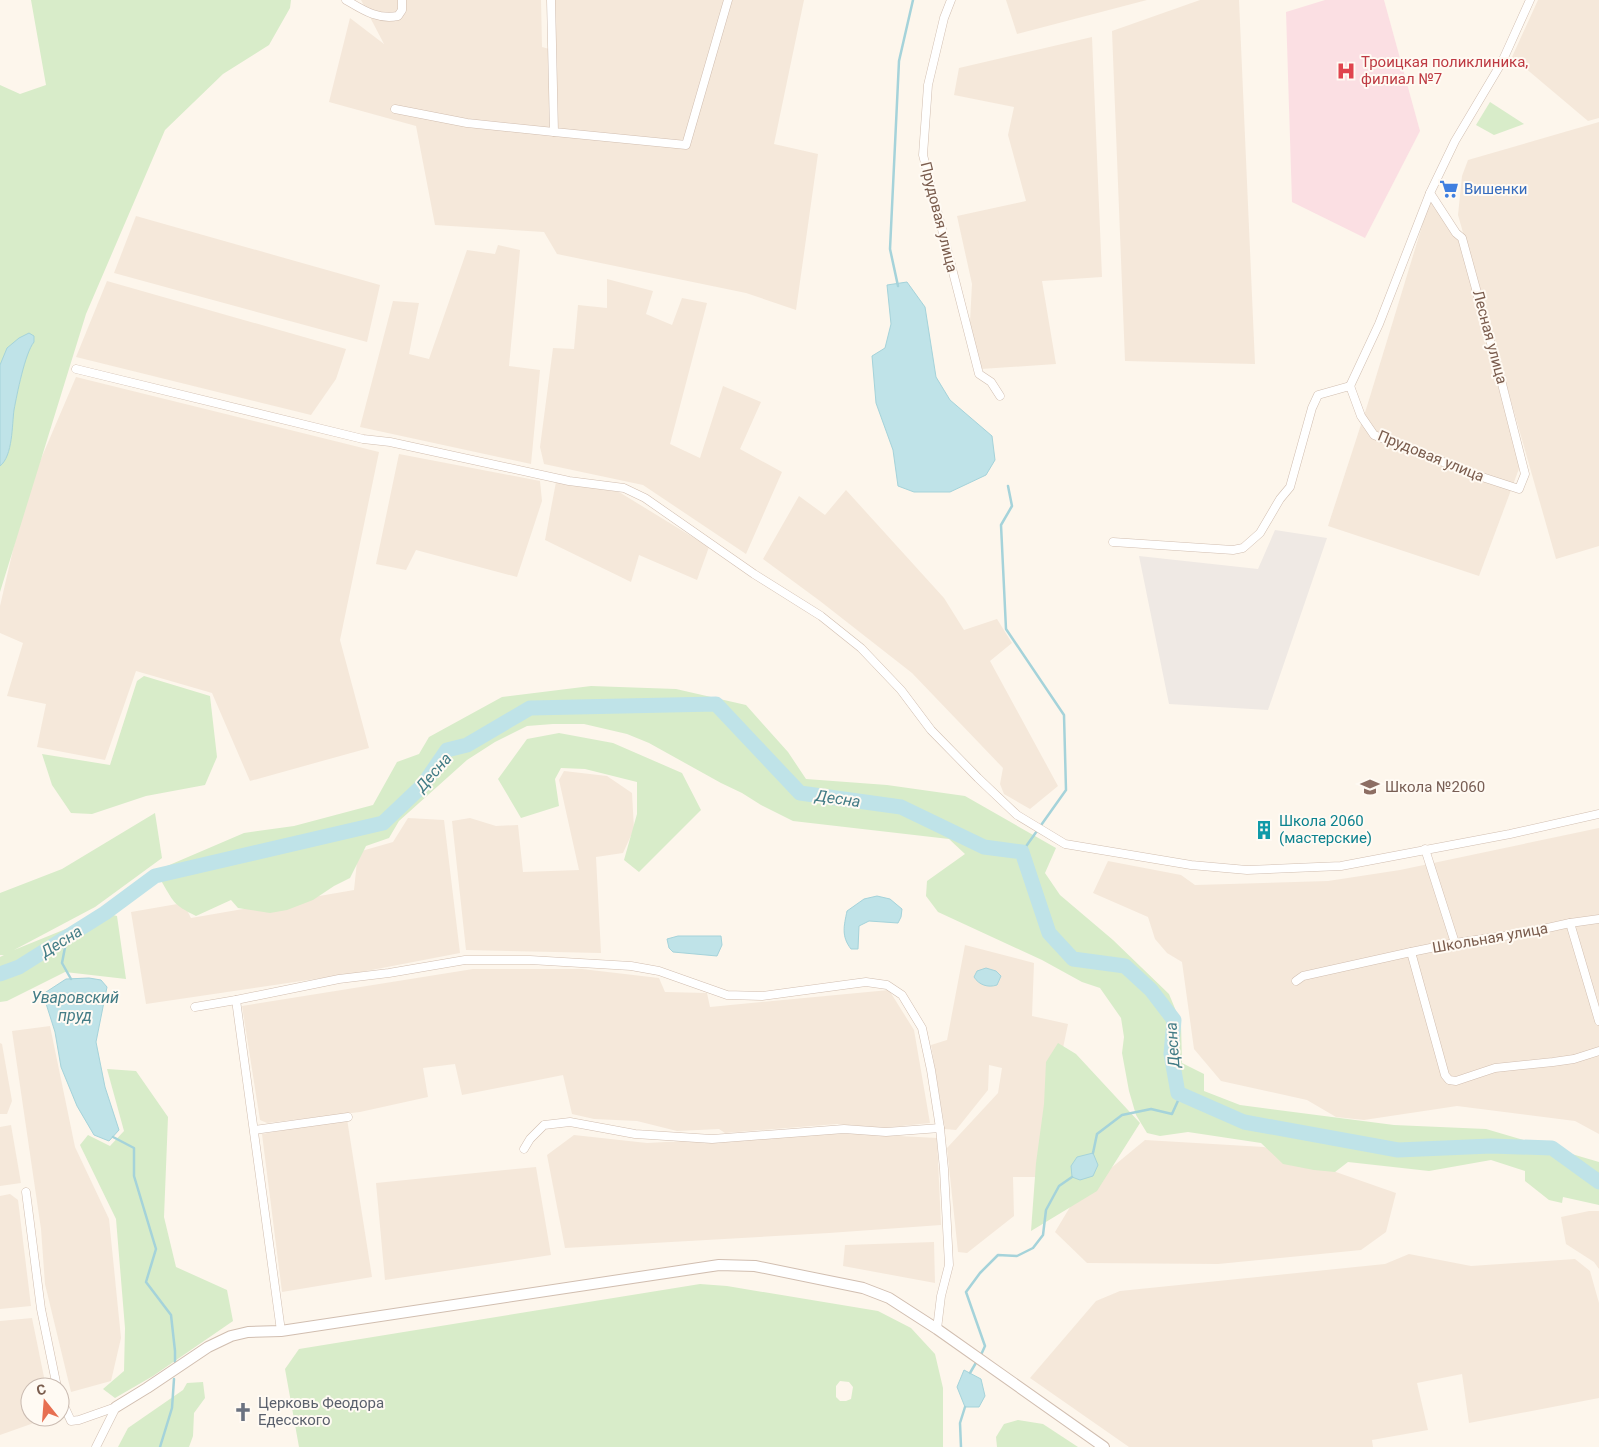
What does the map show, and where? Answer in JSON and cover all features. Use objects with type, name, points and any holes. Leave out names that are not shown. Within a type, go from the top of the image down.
[{"type":"street","points":[[346,0],[372,15],[390,18],[398,16],[402,10],[402,0]]},
{"type":"street","points":[[551,0],[554,132]]},
{"type":"street","points":[[395,108],[467,123],[686,145],[728,0]]},
{"type":"street","name":"Прудовая улица","points":[[951,0],[944,18],[928,85],[923,155],[979,374],[991,382],[1000,396]]},
{"type":"street","points":[[1113,542],[1233,550],[1243,548],[1260,534],[1290,487],[1312,408],[1318,395],[1350,386],[1379,324],[1430,193],[1455,141],[1502,62],[1530,0]]},
{"type":"street","name":"Лесная улица","points":[[1430,193],[1456,233],[1462,238],[1498,366],[1525,474],[1519,489]]},
{"type":"street","points":[[76,369],[363,440],[390,442],[569,481],[624,488],[645,498],[754,574],[821,616],[861,648],[901,690],[931,730],[1017,815],[1065,844],[1191,865],[1247,870],[1342,866],[1598,816]]},
{"type":"street","name":"Прудовая улица","points":[[1350,386],[1361,416],[1374,435],[1479,476],[1519,489]]},
{"type":"street","points":[[1425,849],[1455,943]]},
{"type":"street","name":"Школьная улица","points":[[1296,981],[1303,976],[1411,952],[1599,919]]},
{"type":"street","points":[[1570,923],[1599,1020]]},
{"type":"street","name":"Школьная улица","points":[[1411,952],[1445,1075],[1449,1080],[1456,1081],[1494,1068],[1574,1059],[1599,1051]]},
{"type":"street","points":[[196,1007],[339,979],[390,973],[466,960],[530,960],[631,966],[660,971],[727,995],[762,996],[866,982],[887,985],[902,995],[922,1028],[940,1128],[949,1265],[941,1296],[937,1329]]},
{"type":"street","points":[[236,1000],[281,1331]]},
{"type":"street","points":[[254,1130],[348,1117]]},
{"type":"street","points":[[524,1150],[530,1140],[544,1125],[570,1122],[635,1134],[712,1139],[844,1129],[886,1132],[940,1128]]},
{"type":"street","points":[[26,1192],[41,1309],[54,1377]]},
{"type":"street","points":[[70,1419],[71,1421],[79,1420],[116,1407],[208,1347],[231,1336],[248,1332],[281,1331],[719,1265],[755,1266],[863,1288],[889,1298],[937,1329],[1104,1447]]},
{"type":"street","points":[[96,1447],[116,1407]]},
{"type":"shaded area","points":[[361,0],[541,0],[542,47],[553,50],[552,0],[804,0],[774,144],[818,154],[796,310],[746,293],[557,254],[544,232],[435,225],[416,126],[329,102],[350,18],[384,44]]},
{"type":"shaded area","points":[[1006,0],[1147,0],[1017,34]]},
{"type":"shaded area","points":[[1200,0],[1239,0],[1255,364],[1125,361],[1112,31]]},
{"type":"shaded area","name":"Троицкая поликлиника, филиал №7","points":[[1325,0],[1384,0],[1420,131],[1365,238],[1292,202],[1286,12]]},
{"type":"shaded area","points":[[1538,0],[1599,0],[1599,118],[1588,121],[1512,57]]},
{"type":"shaded area","points":[[1092,37],[1102,277],[1042,281],[1056,364],[981,369],[970,322],[972,284],[957,216],[1026,201],[1008,135],[1014,107],[954,95],[959,68]]},
{"type":"shaded area","points":[[1599,122],[1599,546],[1556,559],[1458,215],[1462,176],[1468,160]]},
{"type":"shaded area","points":[[1430,200],[1460,241],[1520,466],[1479,576],[1328,526]]},
{"type":"shaded area","points":[[136,216],[380,285],[367,342],[114,273]]},
{"type":"shaded area","points":[[498,245],[520,250],[509,366],[540,370],[531,464],[360,427],[393,301],[419,303],[409,354],[429,359],[467,250],[495,254]]},
{"type":"shaded area","points":[[607,279],[653,291],[646,314],[672,325],[682,298],[707,303],[670,444],[700,458],[723,386],[761,402],[740,449],[782,472],[746,554],[643,485],[544,464],[540,447],[553,348],[574,349],[578,305],[607,308]]},
{"type":"shaded area","points":[[107,281],[346,349],[336,379],[311,415],[76,357]]},
{"type":"shaded area","points":[[76,377],[379,452],[340,640],[369,748],[250,781],[212,693],[136,671],[105,760],[37,747],[46,704],[7,696],[23,643],[0,633],[0,606],[26,494]]},
{"type":"shaded area","points":[[399,454],[540,481],[542,501],[517,577],[416,550],[406,570],[376,564]]},
{"type":"shaded area","points":[[556,482],[619,492],[709,547],[697,580],[639,555],[631,582],[545,540]]},
{"type":"shaded area","points":[[846,490],[944,598],[964,630],[997,619],[1012,643],[990,661],[1058,786],[1030,809],[1004,794],[1000,784],[1003,768],[912,673],[763,559],[799,496],[825,515]]},
{"type":"shaded area","points":[[1275,530],[1327,538],[1268,710],[1169,704],[1139,556],[1258,569]]},
{"type":"shaded area","points":[[564,771],[607,776],[632,793],[634,829],[623,853],[596,857],[601,953],[466,950],[452,821],[470,818],[496,826],[518,825],[523,872],[579,870],[559,780]]},
{"type":"shaded area","points":[[408,818],[444,820],[460,953],[356,973],[146,1004],[131,912],[183,903],[191,918],[354,890],[358,852],[393,842]]},
{"type":"shaded area","points":[[1599,828],[1599,1134],[1575,1121],[1457,1106],[1364,1120],[1336,1117],[1307,1100],[1221,1081],[1194,1049],[1182,962],[1167,953],[1155,939],[1148,917],[1093,893],[1108,861],[1181,875],[1195,885],[1328,881],[1400,870]]},
{"type":"shaded area","points":[[965,945],[1034,963],[1032,1016],[1068,1024],[1036,1177],[1013,1177],[1014,1216],[967,1253],[958,1252],[947,1148],[998,1093],[1002,1068],[989,1065],[988,1090],[956,1130],[945,1129],[931,1045],[947,1040]]},
{"type":"shaded area","points":[[473,969],[582,969],[659,978],[665,992],[707,993],[710,1007],[889,990],[914,1030],[930,1123],[883,1128],[837,1124],[725,1133],[719,1129],[677,1131],[637,1121],[594,1119],[572,1114],[563,1075],[462,1095],[455,1064],[423,1068],[428,1097],[360,1112],[267,1123],[260,1120],[242,1006]]},
{"type":"shaded area","points":[[50,1026],[75,1147],[109,1219],[121,1338],[111,1381],[71,1392],[70,1377],[67,1377],[45,1284],[41,1229],[12,1031]]},
{"type":"shaded area","points":[[0,1043],[2,1044],[12,1101],[7,1114],[0,1114]]},
{"type":"shaded area","points":[[347,1119],[372,1277],[282,1292],[262,1134]]},
{"type":"shaded area","points":[[11,1125],[21,1183],[0,1186],[0,1127]]},
{"type":"shaded area","points":[[843,1133],[937,1138],[941,1225],[565,1248],[547,1155],[574,1135],[647,1143]]},
{"type":"shaded area","points":[[1145,1140],[1264,1147],[1396,1193],[1386,1232],[1361,1250],[1218,1264],[1087,1263],[1055,1232],[1076,1197]]},
{"type":"shaded area","points":[[536,1167],[551,1255],[385,1280],[376,1183]]},
{"type":"shaded area","points":[[10,1194],[18,1200],[31,1306],[0,1309],[0,1196]]},
{"type":"shaded area","points":[[1589,1211],[1599,1211],[1599,1269],[1594,1262],[1566,1244],[1561,1217]]},
{"type":"shaded area","points":[[934,1242],[935,1283],[843,1266],[845,1245]]},
{"type":"shaded area","points":[[1409,1254],[1471,1266],[1575,1259],[1590,1271],[1599,1303],[1599,1398],[1469,1423],[1462,1374],[1417,1383],[1428,1430],[1372,1440],[1373,1447],[1129,1447],[1030,1378],[1096,1301],[1120,1291],[1385,1264]]},
{"type":"shaded area","points":[[32,1318],[44,1377],[20,1377],[20,1427],[23,1427],[0,1435],[0,1321]]},
{"type":"green space","points":[[31,0],[291,0],[290,8],[269,45],[223,74],[165,130],[86,314],[0,592],[0,85],[20,94],[46,85]]},
{"type":"green space","points":[[1490,102],[1524,124],[1494,135],[1476,125]]},
{"type":"green space","points":[[144,676],[210,696],[217,757],[205,785],[146,796],[92,814],[71,813],[52,785],[42,754],[110,765],[137,681]]},
{"type":"green space","points":[[591,686],[676,689],[746,705],[788,752],[806,779],[887,785],[965,796],[1056,848],[1045,873],[1060,895],[1113,940],[1169,994],[1181,1023],[1182,1063],[1204,1074],[1204,1091],[1240,1105],[1394,1125],[1486,1129],[1599,1162],[1599,1205],[1563,1197],[1562,1203],[1549,1200],[1525,1181],[1525,1171],[1491,1160],[1429,1171],[1348,1162],[1335,1172],[1283,1164],[1261,1143],[1188,1132],[1160,1136],[1147,1133],[1136,1115],[1129,1091],[1122,1053],[1124,1037],[1121,1018],[1100,988],[1082,982],[1042,960],[938,912],[926,896],[927,881],[965,854],[949,839],[793,821],[649,743],[627,734],[584,724],[527,726],[495,742],[467,760],[399,821],[389,838],[366,846],[350,878],[313,900],[287,910],[270,913],[238,908],[231,900],[196,916],[174,902],[160,879],[167,866],[244,833],[294,826],[373,805],[397,762],[419,754],[429,737],[502,697]]},
{"type":"green space","points":[[559,733],[613,743],[682,773],[701,810],[639,872],[624,860],[637,814],[637,782],[585,769],[561,768],[555,779],[559,806],[521,818],[498,779],[527,739]]},
{"type":"green space","points":[[155,813],[162,858],[95,907],[14,950],[105,913],[117,916],[126,979],[65,972],[7,1001],[0,1002],[0,957],[4,955],[0,955],[0,893],[62,869]]},
{"type":"green space","points":[[1058,1043],[1076,1054],[1140,1123],[1097,1191],[1031,1231],[1036,1163],[1044,1104],[1046,1062]]},
{"type":"green space","points":[[107,1069],[136,1071],[168,1117],[164,1217],[176,1267],[227,1290],[233,1321],[153,1376],[115,1398],[103,1389],[124,1371],[125,1328],[116,1219],[80,1145],[88,1135],[110,1146],[124,1131]]},
{"type":"green space","points":[[700,1284],[727,1286],[878,1311],[911,1328],[935,1354],[943,1388],[943,1447],[299,1447],[285,1369],[299,1349]],"holes":[[[840,1381],[849,1382],[853,1387],[851,1399],[840,1401],[836,1397],[836,1386]]]},
{"type":"green space","points":[[203,1382],[205,1398],[194,1413],[193,1436],[189,1447],[118,1447],[128,1428],[183,1390],[187,1383]]},
{"type":"green space","points":[[1018,1420],[1043,1424],[1078,1447],[997,1447],[996,1437],[1004,1424]]},
{"type":"water","points":[[907,282],[925,307],[936,377],[950,400],[992,436],[995,460],[986,475],[950,492],[914,492],[898,486],[893,450],[876,403],[872,356],[885,348],[891,324],[887,285]]},
{"type":"water","points":[[29,333],[34,336],[34,342],[19,384],[10,448],[0,466],[0,365],[7,348],[19,338]]},
{"type":"water","points":[[877,896],[890,899],[902,909],[901,917],[898,923],[869,921],[859,926],[858,949],[851,949],[846,940],[844,926],[847,911],[864,899]]},
{"type":"water","points":[[678,936],[721,936],[722,945],[717,956],[673,952],[669,948],[667,939]]},
{"type":"water","points":[[986,968],[996,971],[1001,976],[997,985],[984,985],[974,977],[977,971]]},
{"type":"water","name":"Уваровский пруд","points":[[89,978],[101,980],[107,987],[96,1042],[105,1087],[119,1130],[109,1141],[94,1135],[77,1106],[61,1067],[55,1032],[43,994],[66,979]]},
{"type":"water","points":[[1093,1153],[1098,1165],[1093,1176],[1080,1180],[1072,1177],[1071,1166],[1077,1157]]},
{"type":"water","points":[[964,1370],[981,1379],[985,1396],[979,1407],[965,1407],[957,1387]]},
{"type":"waterway","points":[[898,286],[890,249],[899,61],[913,0]]},
{"type":"waterway","points":[[1008,486],[1012,506],[1001,525],[1006,629],[1064,715],[1066,790],[1022,852]]},
{"type":"waterway","name":"Десна","points":[[0,974],[19,967],[105,913],[155,876],[383,823],[423,785],[447,750],[467,745],[530,708],[716,704],[800,793],[901,807],[984,847],[1022,852],[1049,933],[1073,959],[1125,966],[1151,990],[1174,1020],[1171,1054],[1178,1093],[1244,1122],[1398,1150],[1491,1146],[1552,1148],[1599,1182]]},
{"type":"waterway","points":[[67,937],[62,963],[71,979]]},
{"type":"waterway","points":[[1093,1153],[1097,1134],[1122,1115],[1151,1109],[1172,1114],[1181,1094]]},
{"type":"waterway","points":[[113,1137],[134,1148],[134,1176],[156,1249],[146,1282],[171,1315],[175,1362]]},
{"type":"waterway","points":[[980,1357],[985,1346],[966,1292],[980,1273],[998,1255],[1017,1256],[1033,1248],[1043,1235],[1046,1210],[1059,1186],[1072,1177]]},
{"type":"waterway","points":[[970,1373],[977,1361]]},
{"type":"waterway","points":[[160,1447],[172,1408],[174,1379]]},
{"type":"waterway","points":[[961,1447],[960,1423],[965,1407]]},
{"type":"place","name":"Троицкая поликлиника, филиал №7","points":[[1346,71]]},
{"type":"place","name":"Вишенки","points":[[1449,189]]},
{"type":"place","name":"Школа №2060","points":[[1370,787]]},
{"type":"place","name":"Школа 2060 (мастерские)","points":[[1264,830]]},
{"type":"place","name":"Церковь Феодора Едесского","points":[[243,1412]]}]
